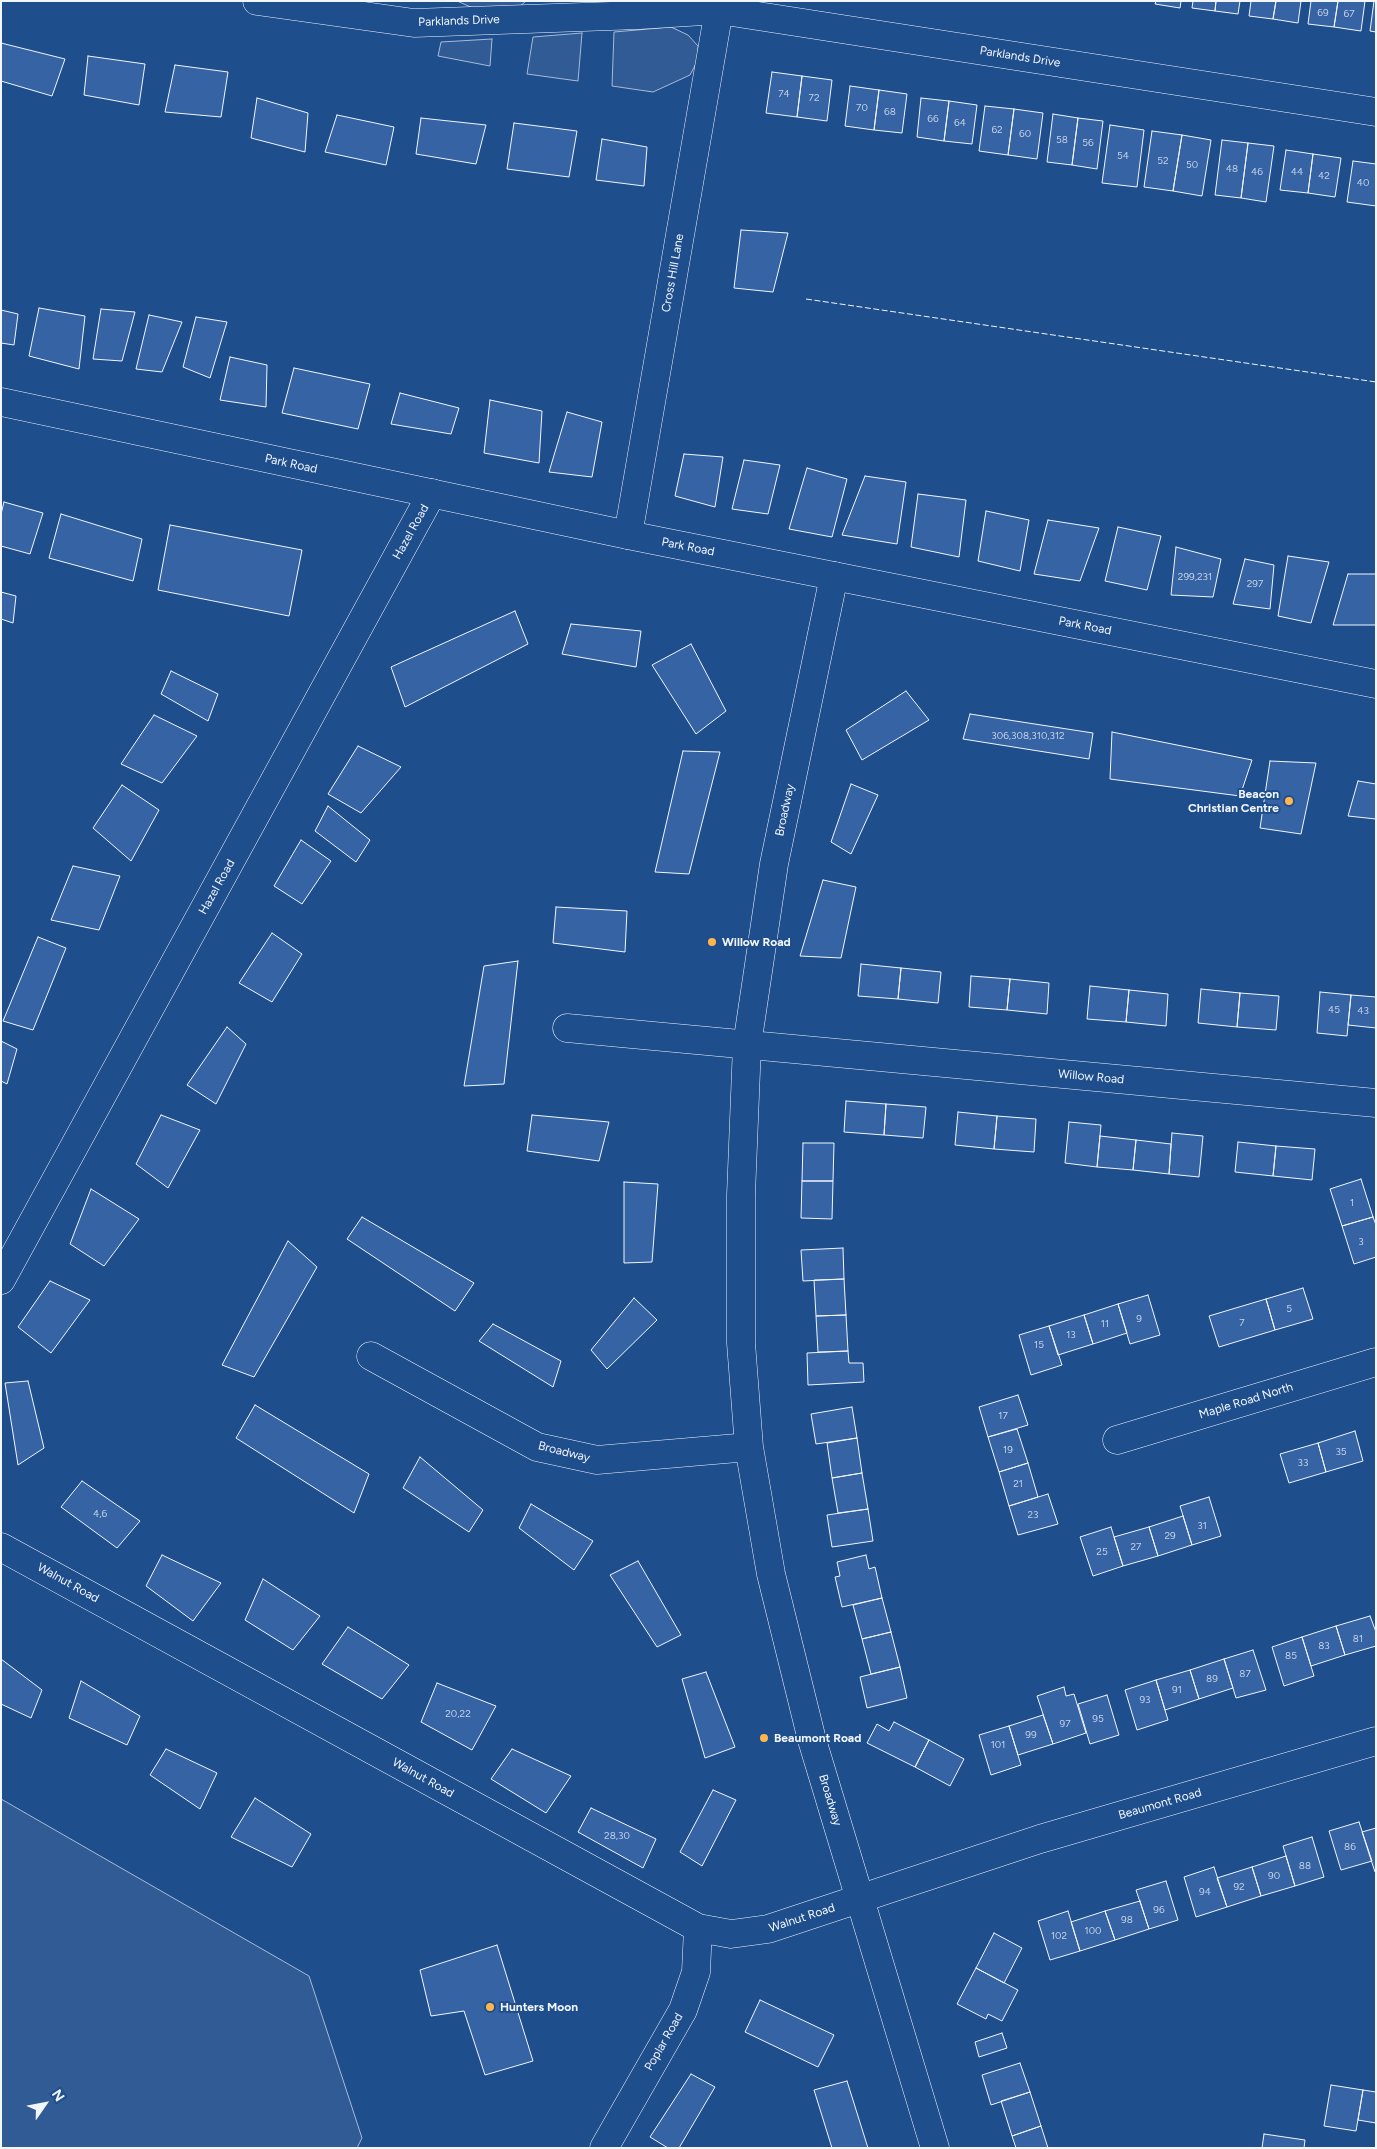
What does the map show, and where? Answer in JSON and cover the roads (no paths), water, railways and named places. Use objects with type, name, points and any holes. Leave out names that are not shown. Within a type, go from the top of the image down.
[{"type":"street","name":"Parklands Drive","points":[[257,1],[416,12],[639,15],[664,7],[719,10],[1376,112]]},
{"type":"street","name":"Cross Hill Lane","points":[[628,535],[719,10]]},
{"type":"street","name":"Park Road","points":[[1,402],[628,535],[1376,684]]},
{"type":"street","name":"Hazel Road","points":[[1,1280],[432,494]]},
{"type":"street","name":"Broadway","points":[[834,576],[774,864],[747,1045],[740,1195],[741,1343],[749,1447],[771,1574],[812,1740],[935,2148]]},
{"type":"street","points":[[567,1028],[747,1045]]},
{"type":"street","name":"Willow Road","points":[[747,1045],[1376,1103]]},
{"type":"street","name":"Broadway","points":[[371,1356],[537,1447],[597,1460],[749,1447]]},
{"type":"street","name":"Maple Road North","points":[[1117,1440],[1376,1362]]},
{"type":"street","name":"Walnut Road","points":[[1,1547],[698,1928],[731,1934],[768,1929],[861,1899]]},
{"type":"street","name":"Beaumont Road","points":[[861,1899],[1040,1839],[1376,1741]]},
{"type":"street","name":"Poplar Road","points":[[604,2148],[683,2010],[696,1972],[698,1928]]},
{"type":"place","name":"Beacon Christian Centre","points":[[1289,801]]},
{"type":"place","name":"Willow Road","points":[[712,942]]},
{"type":"place","name":"Beaumont Road","points":[[764,1738]]},
{"type":"place","name":"Hunters Moon","points":[[490,2007]]}]
